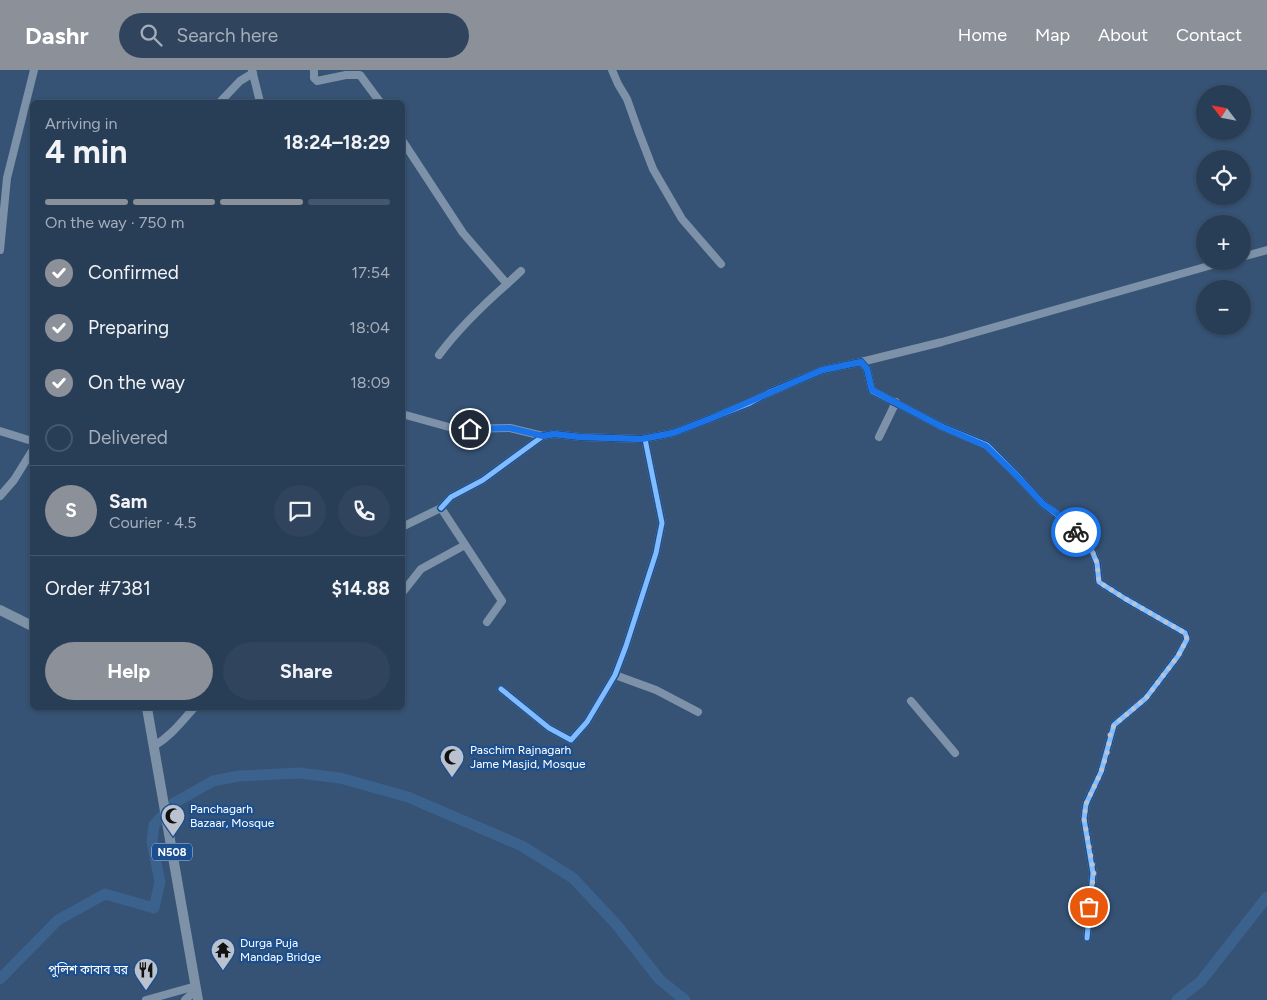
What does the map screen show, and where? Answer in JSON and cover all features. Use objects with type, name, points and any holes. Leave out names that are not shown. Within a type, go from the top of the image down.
[{"type":"highway","points":[[0,610],[30,625]]},
{"type":"highway","name":"N508","points":[[148,712],[197,992]]},
{"type":"street","points":[[0,250],[8,178],[34,70]]},
{"type":"street","points":[[314,70],[314,78],[317,81],[346,75],[360,75],[379,100]]},
{"type":"street","points":[[612,70],[627,99],[653,169],[682,219],[721,264]]},
{"type":"street","points":[[222,100],[240,81],[253,72],[260,100]]},
{"type":"street","points":[[405,145],[463,233],[507,284]]},
{"type":"street","points":[[1251,254],[1267,250]]},
{"type":"street","points":[[405,415],[456,429],[510,428],[543,436],[554,434],[580,437],[645,438],[673,433],[822,370],[951,339],[1196,270]]},
{"type":"street","points":[[439,355],[452,337],[469,319],[521,271]]},
{"type":"street","points":[[861,362],[867,369],[872,390],[942,427],[986,446],[1043,504],[1068,524],[1092,550],[1097,563],[1099,582],[1185,633],[1187,639],[1178,656],[1146,698],[1114,725],[1101,772],[1086,804],[1084,819],[1094,873],[1087,938]]},
{"type":"street","points":[[880,437],[896,402]]},
{"type":"street","points":[[0,431],[30,440]]},
{"type":"street","points":[[405,525],[441,508],[451,497],[483,480],[543,436]]},
{"type":"street","points":[[501,689],[549,728],[571,740],[587,722],[615,675],[656,553],[662,523],[645,438]]},
{"type":"street","points":[[0,496],[14,480],[30,454]]},
{"type":"street","points":[[441,508],[502,601],[487,622]]},
{"type":"street","points":[[405,589],[422,569],[465,545]]},
{"type":"street","points":[[615,675],[656,690],[698,712]]},
{"type":"street","points":[[911,701],[955,753]]},
{"type":"street","points":[[154,746],[166,739],[192,710]]},
{"type":"street","points":[[146,1000],[197,992]]},
{"type":"street","points":[[185,1000],[197,992]]},
{"type":"waterway","points":[[0,979],[58,920],[105,894],[154,908],[160,882],[152,842],[154,825],[174,803],[213,781],[239,776],[299,773],[340,778],[408,797],[522,846],[573,878],[616,924],[660,980],[685,1000]]},
{"type":"waterway","points":[[1177,1000],[1201,981],[1267,897]]},
{"type":"cycle path","points":[[441,508],[451,497],[483,480],[543,436],[554,434],[580,437],[642,439],[673,433],[748,404],[770,392],[823,370],[861,362],[867,369],[872,391],[943,427],[987,445],[1043,504],[1068,523],[1092,551],[1097,563],[1099,582],[1185,633],[1187,639],[1178,656],[1146,698],[1114,725],[1101,772],[1086,804],[1084,819],[1093,873],[1087,938]]},
{"type":"cycle path","points":[[501,689],[549,728],[571,740],[587,722],[615,675],[656,553],[662,523],[645,439]]},
{"type":"way so far","points":[[1076,532],[1092,550],[1097,563],[1099,582],[1185,633],[1187,639],[1178,656],[1146,698],[1114,725],[1110,735],[1108,750],[1101,772],[1086,804],[1084,819],[1094,873],[1089,907]]},
{"type":"place","name":"Paschim Rajnagarh Jame Masjid, Mosque","points":[[452,778]]},
{"type":"place","name":"Panchagarh Bazaar, Mosque","points":[[173,837]]},
{"type":"place","name":"Durga Puja Mandap Bridge","points":[[223,971]]},
{"type":"place","name":"পুলিশ কাবাব ঘর","points":[[146,991]]},
{"type":"route","points":[[470,429],[510,428],[543,436],[554,434],[580,437],[642,439],[673,433],[748,404],[770,392],[822,370],[861,362],[867,369],[872,390],[942,427],[986,446],[1043,504],[1058,514],[1076,532]]}]
